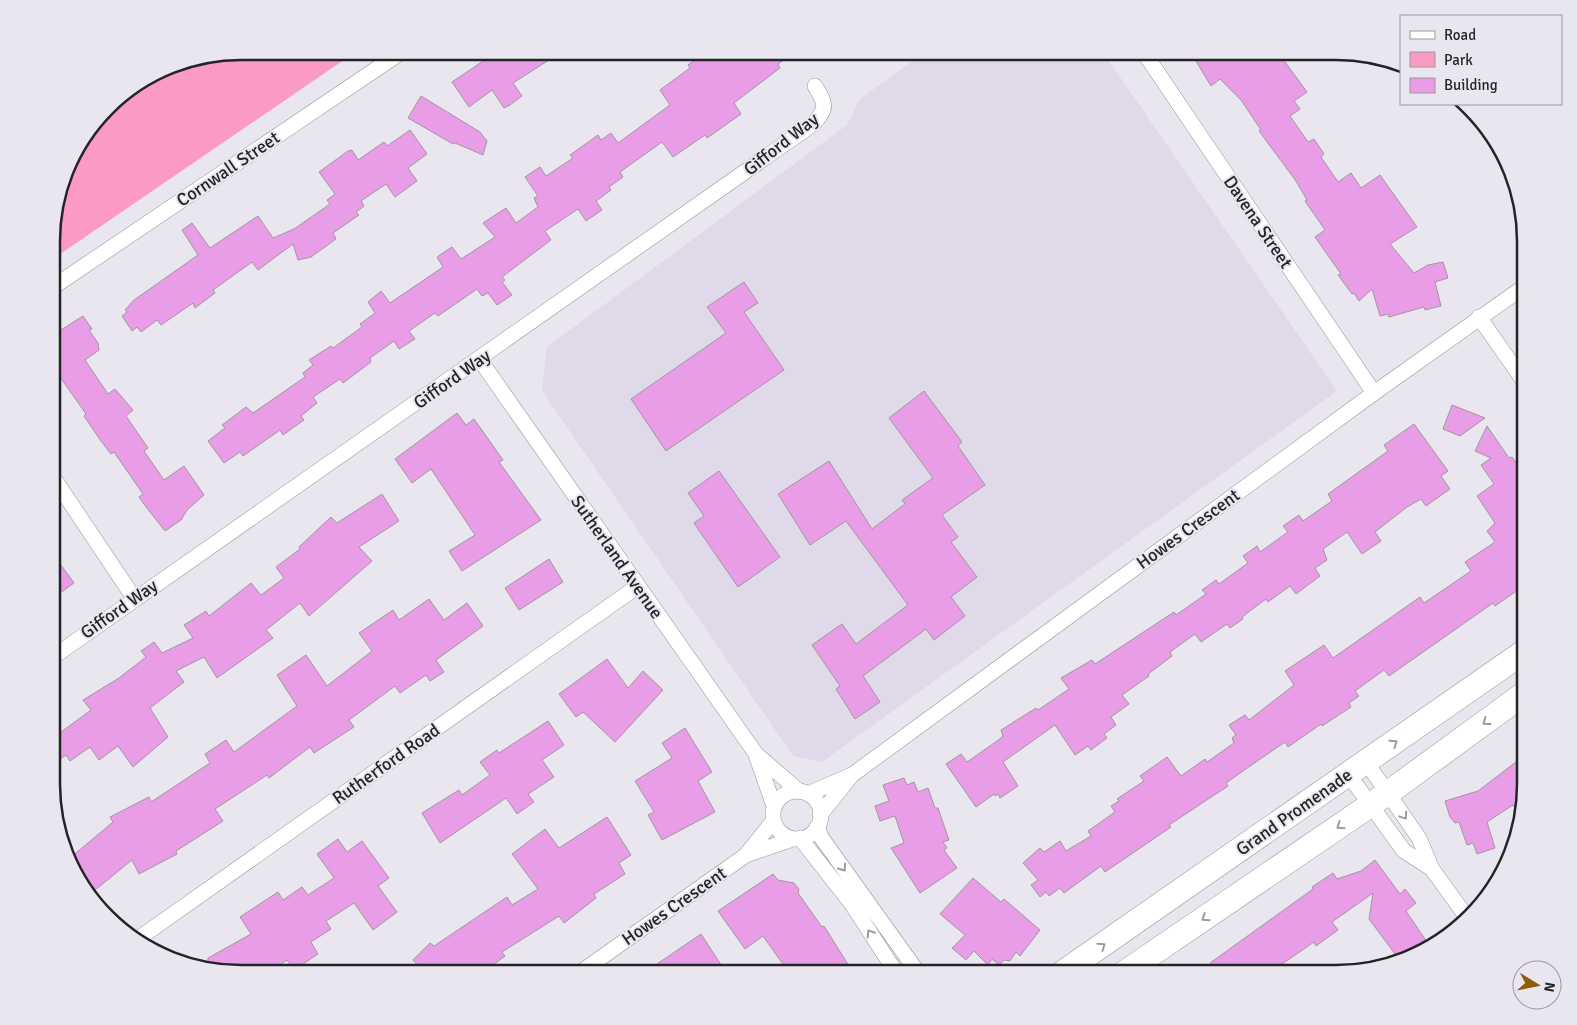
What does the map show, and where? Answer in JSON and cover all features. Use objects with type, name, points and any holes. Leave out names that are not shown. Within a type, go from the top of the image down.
[{"type":"main road","name":"Grand Promenade","points":[[1075,965],[1517,656]]},
{"type":"main road","name":"Grand Promenade","points":[[1136,965],[1379,799],[1517,699]]},
{"type":"street","name":"Cornwall Street","points":[[60,281],[390,60]]},
{"type":"street","name":"Davena Street","points":[[1149,60],[1374,393]]},
{"type":"street","name":"Gifford Way","points":[[60,652],[134,598],[480,360],[813,124],[823,113],[824,102],[815,86]]},
{"type":"street","name":"Howes Crescent","points":[[804,793],[852,775],[1374,393],[1517,291]]},
{"type":"street","points":[[1479,317],[1517,372]]},
{"type":"street","name":"Sutherland Avenue","points":[[480,360],[756,754],[804,793]]},
{"type":"street","points":[[60,487],[134,598]]},
{"type":"street","name":"Rutherford Road","points":[[142,936],[638,586]]},
{"type":"street","name":"Sutherland Avenue","points":[[756,754],[774,813]]},
{"type":"street","points":[[1357,768],[1379,799],[1418,838],[1432,868],[1463,912]]},
{"type":"street","points":[[1357,768],[1379,799],[1404,852],[1432,868]]},
{"type":"street","name":"Howes Crescent","points":[[819,821],[852,775]]},
{"type":"street","points":[[891,965],[851,903],[796,838],[778,831],[774,813],[784,795],[804,793],[815,800],[821,837],[912,965]]},
{"type":"street","name":"Howes Crescent","points":[[746,856],[774,813]]},
{"type":"street","points":[[796,838],[812,833],[819,821]]},
{"type":"street","name":"Howes Crescent","points":[[591,965],[746,856],[796,838]]},
{"type":"street","points":[[883,952],[896,943]]},
{"type":"shaded area","points":[[914,60],[1108,60],[1337,391],[822,762],[793,756],[542,391],[547,347],[847,125],[860,99]]},
{"type":"green space","points":[[229,60],[344,60],[60,254],[60,229],[63,206],[74,172],[84,150],[113,113],[150,84],[194,66]]},
{"type":"building","points":[[485,60],[549,60],[513,83],[522,96],[504,108],[492,90],[469,107],[452,82]]},
{"type":"building","points":[[695,60],[784,60],[778,64],[780,68],[734,103],[741,114],[707,138],[705,135],[673,157],[662,142],[620,172],[623,177],[609,187],[611,190],[596,201],[602,210],[586,221],[578,209],[545,231],[551,240],[502,277],[505,280],[502,282],[512,295],[497,305],[488,293],[482,296],[477,289],[438,316],[435,313],[409,331],[415,339],[399,349],[394,341],[370,358],[371,362],[343,383],[340,379],[313,397],[317,403],[301,416],[304,420],[283,435],[280,430],[243,456],[240,452],[224,463],[208,441],[225,428],[222,425],[246,407],[253,413],[305,377],[303,373],[313,365],[309,360],[331,346],[333,348],[362,327],[360,324],[375,313],[368,302],[381,291],[390,303],[443,267],[437,257],[452,247],[461,259],[495,237],[483,223],[506,208],[516,223],[538,207],[534,198],[538,196],[525,177],[540,167],[546,176],[573,158],[570,155],[598,135],[601,140],[611,133],[618,143],[670,105],[660,90],[690,68],[688,65]]},
{"type":"building","points":[[1195,60],[1284,60],[1307,92],[1294,101],[1300,109],[1290,116],[1308,142],[1314,139],[1324,154],[1321,157],[1338,182],[1351,173],[1361,188],[1380,175],[1417,227],[1390,244],[1414,273],[1428,265],[1443,262],[1448,278],[1435,282],[1441,306],[1425,310],[1424,307],[1389,317],[1388,314],[1380,316],[1372,289],[1359,301],[1338,275],[1341,274],[1315,237],[1325,230],[1305,201],[1307,200],[1296,181],[1259,131],[1261,130],[1241,100],[1220,79],[1211,86]]},
{"type":"building","points":[[421,96],[480,132],[487,141],[483,155],[455,143],[453,144],[408,118]]},
{"type":"building","points":[[410,130],[427,154],[408,168],[417,181],[395,197],[386,184],[361,201],[364,206],[356,212],[359,215],[333,233],[336,239],[311,257],[298,260],[293,244],[258,270],[252,262],[213,290],[215,293],[195,308],[193,303],[161,325],[157,320],[141,332],[137,327],[132,331],[122,316],[127,312],[125,310],[134,300],[198,255],[182,230],[192,223],[210,248],[258,216],[273,238],[294,229],[330,204],[327,200],[335,194],[319,172],[348,151],[352,150],[358,160],[384,142],[387,146]]},
{"type":"building","points":[[744,282],[758,303],[744,312],[784,370],[666,451],[631,399],[726,333],[707,307]]},
{"type":"building","points":[[83,316],[92,329],[89,330],[98,343],[99,350],[85,360],[108,394],[115,389],[133,410],[126,416],[148,448],[144,451],[164,480],[184,466],[204,495],[187,510],[181,520],[165,531],[139,497],[143,494],[114,452],[111,454],[101,441],[84,416],[86,414],[60,377],[60,331]]},
{"type":"building","points":[[924,391],[962,442],[958,446],[985,485],[942,515],[958,537],[951,542],[977,577],[951,597],[965,616],[934,640],[926,629],[863,676],[880,702],[855,719],[836,689],[840,686],[812,645],[842,624],[856,644],[908,605],[846,521],[810,545],[778,494],[829,461],[872,529],[905,504],[902,500],[933,478],[889,418]]},
{"type":"building","points":[[1452,405],[1485,418],[1460,436],[1443,429]]},
{"type":"building","points":[[457,413],[466,425],[474,419],[503,460],[499,462],[541,520],[462,571],[449,551],[475,535],[431,469],[412,483],[395,459]]},
{"type":"building","points":[[1414,424],[1448,471],[1441,476],[1450,489],[1426,506],[1421,499],[1407,507],[1375,532],[1381,541],[1362,554],[1347,532],[1323,549],[1327,560],[1315,568],[1320,576],[1296,594],[1290,586],[1268,602],[1266,599],[1230,628],[1227,624],[1201,642],[1195,634],[1170,652],[1172,656],[1148,674],[1149,676],[1122,695],[1129,704],[1111,717],[1116,725],[1104,734],[1107,738],[1091,750],[1088,746],[1075,755],[1055,725],[1003,762],[1018,786],[1000,798],[998,794],[995,796],[994,794],[976,807],[946,764],[961,754],[967,762],[1003,736],[1001,730],[1036,708],[1038,710],[1069,689],[1061,678],[1092,660],[1095,664],[1174,612],[1176,615],[1206,594],[1202,590],[1216,580],[1219,584],[1248,563],[1243,556],[1257,546],[1260,552],[1288,532],[1283,526],[1299,515],[1303,521],[1332,501],[1328,494],[1388,451],[1384,445]]},
{"type":"building","points":[[1487,426],[1509,458],[1512,457],[1517,464],[1517,591],[1495,606],[1493,603],[1389,676],[1384,670],[1355,691],[1359,696],[1349,703],[1351,707],[1322,726],[1321,724],[1288,747],[1285,742],[1226,783],[1228,786],[1169,825],[1171,827],[1105,872],[1101,866],[1064,893],[1060,888],[1049,896],[1046,892],[1040,897],[1031,885],[1038,880],[1023,863],[1040,848],[1044,852],[1060,841],[1066,851],[1091,836],[1088,831],[1115,812],[1111,806],[1119,801],[1117,799],[1144,781],[1140,776],[1167,757],[1181,776],[1205,759],[1207,762],[1234,743],[1232,738],[1236,735],[1229,725],[1245,715],[1249,720],[1294,685],[1285,671],[1324,645],[1333,658],[1420,597],[1424,603],[1471,571],[1465,562],[1495,542],[1487,531],[1495,523],[1477,496],[1494,484],[1481,465],[1491,458],[1475,451]]},
{"type":"building","points":[[719,471],[780,557],[738,587],[694,523],[704,516],[688,493]]},
{"type":"building","points":[[382,494],[399,521],[359,547],[372,561],[309,616],[300,603],[266,630],[273,638],[217,678],[204,657],[176,671],[184,682],[150,708],[168,737],[133,767],[118,746],[99,760],[90,747],[70,761],[66,755],[60,759],[60,733],[91,710],[83,700],[119,678],[146,657],[141,651],[154,642],[162,653],[193,638],[184,625],[206,611],[209,616],[251,583],[261,595],[284,578],[276,567],[300,549],[299,547],[331,517],[337,523]]},
{"type":"building","points":[[549,559],[563,582],[519,610],[505,588]]},
{"type":"building","points":[[60,564],[74,583],[60,593]]},
{"type":"building","points":[[429,599],[444,620],[467,603],[483,626],[436,660],[444,672],[430,681],[426,675],[400,693],[395,686],[349,720],[354,727],[314,753],[310,747],[269,778],[267,775],[215,809],[223,821],[176,851],[177,854],[139,874],[132,860],[95,890],[84,874],[75,854],[113,822],[110,817],[149,797],[151,802],[210,763],[205,754],[226,740],[234,752],[297,706],[277,675],[306,655],[327,686],[372,651],[359,633],[393,610],[399,620]]},
{"type":"building","points":[[607,659],[628,688],[643,671],[663,690],[615,742],[583,712],[576,717],[559,694]]},
{"type":"building","points":[[548,721],[564,745],[542,760],[554,777],[528,794],[534,802],[517,814],[506,798],[440,843],[422,813],[459,790],[462,795],[490,775],[480,762],[497,750],[499,753]]},
{"type":"building","points":[[685,728],[712,772],[698,781],[715,812],[662,840],[648,815],[654,812],[635,781],[672,758],[662,743]]},
{"type":"building","points":[[1517,761],[1515,808],[1513,805],[1487,822],[1495,848],[1477,854],[1473,843],[1467,845],[1459,822],[1455,823],[1450,817],[1445,801],[1478,791]]},
{"type":"building","points":[[904,778],[907,785],[914,782],[918,792],[928,788],[935,808],[938,808],[949,840],[943,842],[947,848],[944,850],[957,868],[920,893],[891,848],[904,843],[895,816],[880,821],[875,806],[889,801],[883,785]]},
{"type":"building","points":[[607,817],[631,855],[619,863],[625,874],[594,894],[596,898],[564,923],[559,916],[502,952],[505,956],[493,965],[418,965],[413,960],[430,943],[434,946],[507,897],[512,905],[538,889],[512,854],[545,829],[559,848]]},
{"type":"building","points":[[338,839],[347,852],[362,841],[389,878],[378,886],[397,912],[373,930],[354,903],[326,921],[331,929],[311,942],[318,954],[302,965],[290,965],[287,960],[280,965],[229,965],[208,962],[208,958],[251,934],[240,917],[278,892],[283,900],[302,887],[308,895],[334,878],[317,854]]},
{"type":"building","points":[[1375,860],[1400,894],[1405,889],[1416,903],[1406,911],[1426,941],[1395,954],[1369,919],[1373,893],[1332,922],[1338,930],[1316,946],[1314,942],[1281,965],[1211,965],[1210,963],[1333,873],[1337,879],[1361,871]]},
{"type":"building","points":[[773,874],[778,880],[794,883],[799,889],[798,893],[822,927],[824,926],[848,965],[784,965],[763,936],[745,949],[718,911]]},
{"type":"building","points":[[973,878],[1001,902],[1004,899],[1040,930],[1020,956],[1016,952],[1010,961],[1004,960],[999,965],[992,959],[988,965],[974,951],[966,960],[952,948],[965,935],[940,914]]},
{"type":"building","points":[[701,934],[721,965],[658,965]]}]
